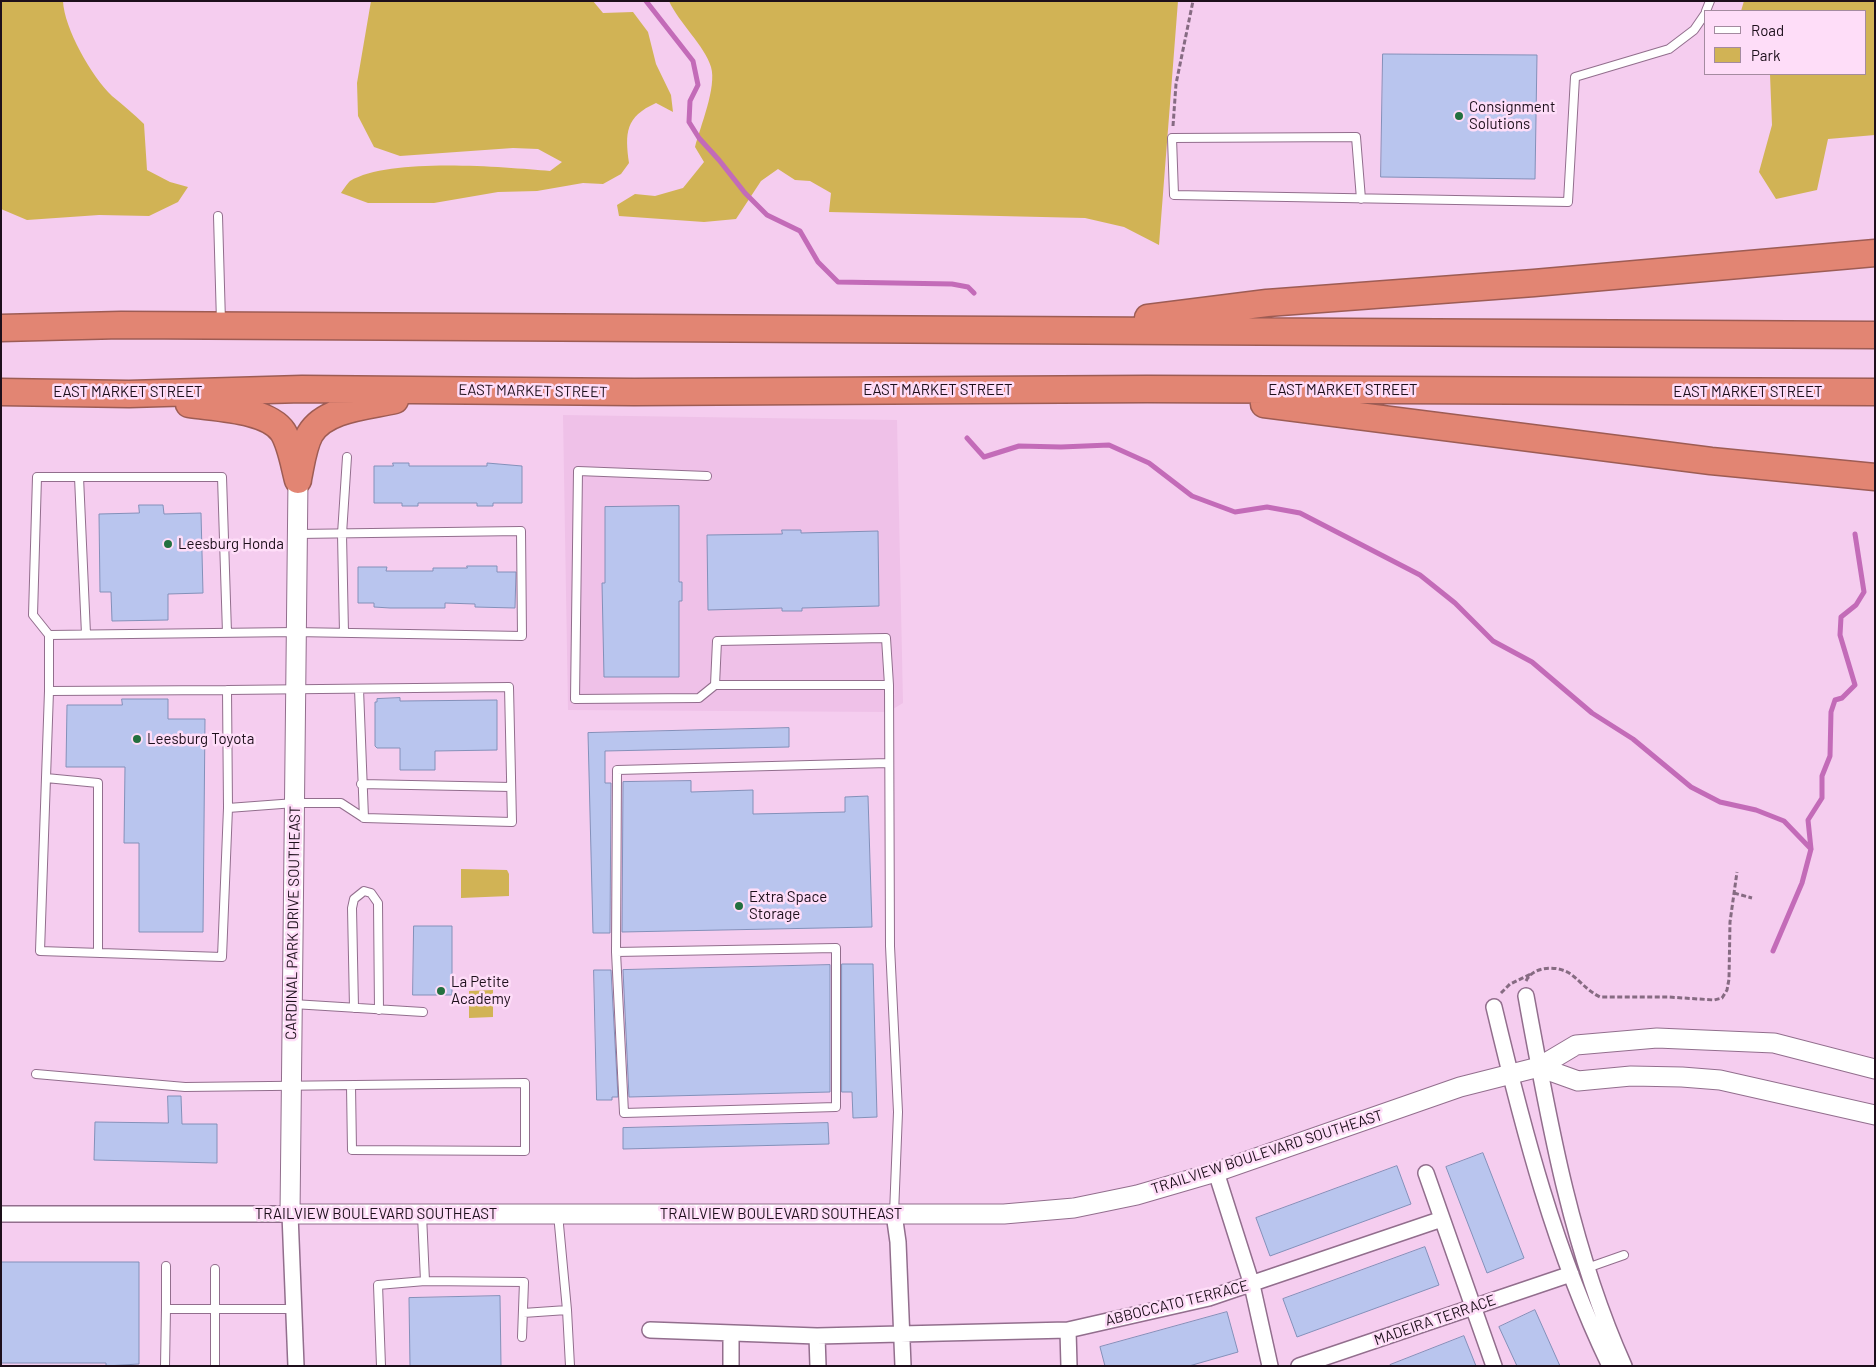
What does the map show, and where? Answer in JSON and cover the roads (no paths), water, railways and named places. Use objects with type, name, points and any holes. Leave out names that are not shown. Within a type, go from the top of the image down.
[{"type":"highway","points":[[1043,331],[1267,303],[1534,283],[1875,253]]},
{"type":"highway","points":[[1,313],[121,325]]},
{"type":"highway","points":[[1,328],[121,325],[1875,335]]},
{"type":"highway","name":"EAST MARKET STREET","points":[[1,392],[129,394],[302,389],[644,392],[1147,389],[1875,392]]},
{"type":"highway","points":[[1147,389],[1710,461],[1875,477]]},
{"type":"highway","points":[[298,480],[308,439],[322,422],[341,413],[435,390]]},
{"type":"highway","points":[[129,394],[268,419],[279,427],[285,436],[298,480]]},
{"type":"street","name":"CARDINAL PARK DRIVE SOUTHEAST","points":[[296,1366],[290,1214],[298,480]]},
{"type":"street","points":[[1526,996],[1553,1144],[1601,1312],[1624,1366]]},
{"type":"street","points":[[1494,1008],[1534,1163],[1571,1274],[1610,1366]]},
{"type":"street","name":"TRAILVIEW BOULEVARD SOUTHEAST","points":[[1,1214],[1004,1214],[1074,1208],[1137,1195],[1216,1172],[1460,1087],[1539,1068],[1576,1045],[1657,1038],[1774,1043],[1875,1069]]},
{"type":"street","points":[[1539,1068],[1578,1081],[1631,1076],[1682,1076],[1720,1080],[1875,1115]]},
{"type":"street","points":[[1216,1172],[1252,1284],[1270,1366]]},
{"type":"street","points":[[1426,1173],[1494,1366]]},
{"type":"street","points":[[894,1214],[898,1242],[903,1366]]},
{"type":"street","name":"ABBOCCATO TERRACE","points":[[650,1330],[817,1336],[902,1336],[1068,1330],[1209,1298],[1442,1219]]},
{"type":"street","name":"MADEIRA TERRACE","points":[[1299,1366],[1571,1274]]},
{"type":"street","points":[[1068,1330],[1068,1366]]},
{"type":"street","points":[[731,1333],[732,1366]]},
{"type":"street","points":[[817,1336],[818,1366]]},
{"type":"lane","points":[[1361,199],[1356,137],[1172,138],[1174,196],[1361,199],[1568,202],[1575,77],[1669,49],[1694,30],[1704,16]]},
{"type":"lane","points":[[218,216],[221,326]]},
{"type":"lane","points":[[344,633],[342,534],[347,457]]},
{"type":"lane","points":[[707,476],[578,471],[575,700],[699,698],[715,685],[889,685]]},
{"type":"lane","points":[[227,690],[228,808],[222,957],[40,951],[49,691],[48,635],[33,615],[37,477],[222,477],[228,633]]},
{"type":"lane","points":[[79,477],[86,634]]},
{"type":"lane","points":[[48,635],[295,632],[522,636],[521,531],[296,534]]},
{"type":"lane","points":[[715,685],[717,641],[886,638],[889,685],[890,946],[898,1112],[894,1214]]},
{"type":"lane","points":[[49,691],[509,686],[512,822],[364,818],[341,803],[295,803],[228,808]]},
{"type":"lane","points":[[359,689],[361,784],[364,818]]},
{"type":"lane","points":[[616,952],[836,948],[836,1107],[624,1113],[616,952],[617,770],[888,763]]},
{"type":"lane","points":[[46,778],[98,783],[98,953]]},
{"type":"lane","points":[[361,784],[511,787]]},
{"type":"lane","points":[[354,1008],[352,908],[354,899],[364,891],[371,893],[378,903],[379,1010]]},
{"type":"lane","points":[[292,1004],[423,1012]]},
{"type":"lane","points":[[36,1074],[185,1088],[526,1083],[525,1151],[352,1150],[351,1086]]},
{"type":"lane","points":[[422,1213],[425,1281]]},
{"type":"lane","points":[[558,1214],[570,1366]]},
{"type":"lane","points":[[1587,1268],[1624,1255]]},
{"type":"lane","points":[[165,1366],[166,1266]]},
{"type":"lane","points":[[215,1269],[215,1366]]},
{"type":"lane","points":[[381,1366],[378,1284],[425,1281],[524,1282],[522,1337]]},
{"type":"lane","points":[[166,1309],[294,1309]]},
{"type":"lane","points":[[523,1314],[567,1310]]},
{"type":"waterway","points":[[646,1],[693,61],[698,85],[690,101],[689,122],[699,138],[745,193],[767,215],[800,231],[818,262],[838,282],[952,284],[968,287],[974,293]]},
{"type":"waterway","points":[[967,438],[984,457],[1019,446],[1109,445],[1149,463],[1192,496],[1235,512],[1267,507],[1300,513],[1420,575],[1455,603],[1493,641],[1532,662],[1592,713],[1633,739],[1691,787],[1720,802],[1756,810],[1784,821],[1811,849]]},
{"type":"waterway","points":[[1773,951],[1802,883],[1811,849],[1808,820],[1822,798],[1822,776],[1830,756],[1831,712],[1835,700],[1842,698],[1855,685],[1840,635],[1841,617],[1856,605],[1864,592],[1855,534]]},
{"type":"place","name":"Consignment Solutions","points":[[1459,116]]},
{"type":"place","name":"Leesburg Honda","points":[[168,544]]},
{"type":"place","name":"Leesburg Toyota","points":[[137,739]]},
{"type":"place","name":"Extra Space Storage","points":[[739,906]]},
{"type":"place","name":"La Petite Academy","points":[[441,991]]}]
